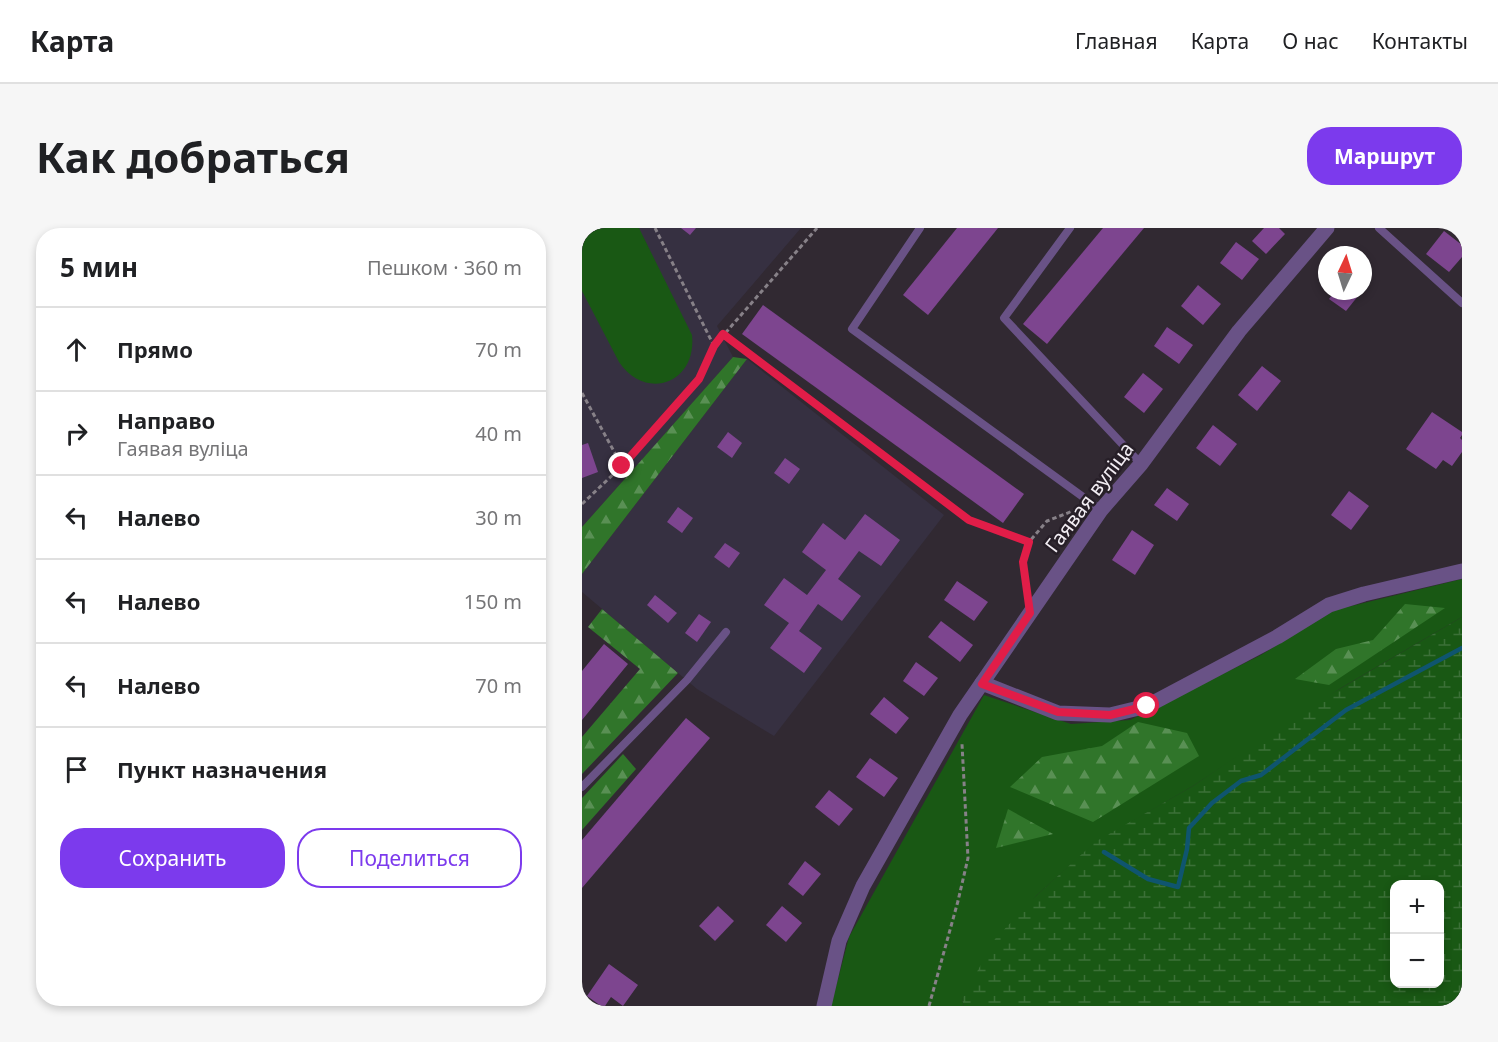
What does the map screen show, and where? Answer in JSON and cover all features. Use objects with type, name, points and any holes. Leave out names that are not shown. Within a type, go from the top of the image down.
[{"type":"street","name":"Гаявая вуліца","points":[[824,1006],[839,941],[863,886],[960,715],[1101,510],[1141,464],[1239,331],[1327,228]]},
{"type":"street","points":[[982,684],[1058,712],[1110,715],[1147,706],[1277,638],[1329,605],[1364,594],[1462,571]]},
{"type":"lane","points":[[920,228],[852,328],[1101,510]]},
{"type":"lane","points":[[1070,228],[1004,318],[1141,464]]},
{"type":"lane","points":[[1379,228],[1462,303]]},
{"type":"lane","points":[[582,787],[687,680],[726,632]]},
{"type":"path","points":[[655,228],[714,346]]},
{"type":"path","points":[[582,504],[622,466],[699,379],[714,346],[723,334],[817,228]]},
{"type":"path","points":[[723,334],[969,520],[1029,542]]},
{"type":"path","points":[[582,393],[622,466]]},
{"type":"path","points":[[1030,613],[1023,562],[1029,542],[1047,521],[1077,509],[1101,510]]},
{"type":"path","points":[[929,1006],[968,858],[960,715]]},
{"type":"shaded area","points":[[582,228],[801,228],[717,326],[733,357],[582,527]]},
{"type":"shaded area","points":[[747,359],[944,515],[774,736],[697,689],[582,592],[582,574]]},
{"type":"green space","points":[[582,228],[639,228],[692,335],[691,352],[686,365],[668,382],[655,384],[642,381],[630,374],[619,362],[582,291]]},
{"type":"green space","points":[[733,357],[747,359],[582,574],[582,527]]},
{"type":"green space","points":[[1462,579],[1462,617],[1341,688],[1193,786],[1095,843],[1036,896],[962,999],[964,1006],[831,1006],[849,937],[984,695],[1071,724],[1130,720],[1259,656],[1335,610]]},
{"type":"green space","points":[[1405,604],[1445,608],[1329,685],[1295,679],[1336,649],[1373,640]]},
{"type":"green space","points":[[602,609],[678,673],[582,774],[582,737],[640,669],[588,627]]},
{"type":"green space","points":[[1462,617],[1462,1006],[964,1006],[962,999],[995,939],[1036,896],[1095,842],[1193,786],[1309,707]]},
{"type":"green space","points":[[1138,722],[1187,733],[1199,756],[1093,822],[1010,787],[1042,757],[1102,746]]},
{"type":"green space","points":[[623,754],[636,769],[582,830],[582,798]]},
{"type":"green space","points":[[1008,809],[1053,834],[996,848]]},
{"type":"building","points":[[681,228],[696,228],[690,235]]},
{"type":"building","points":[[957,228],[998,228],[928,315],[903,295]]},
{"type":"building","points":[[1103,228],[1144,228],[1047,344],[1023,324]]},
{"type":"building","points":[[1264,228],[1279,228],[1285,234],[1266,254],[1252,241]]},
{"type":"building","points":[[1444,231],[1462,245],[1462,257],[1449,272],[1426,254]]},
{"type":"building","points":[[1236,242],[1259,259],[1242,280],[1220,263]]},
{"type":"building","points":[[1198,285],[1221,304],[1203,325],[1181,306]]},
{"type":"building","points":[[1330,300],[1355,300],[1346,311]]},
{"type":"building","points":[[763,305],[1024,494],[1003,523],[742,334]]},
{"type":"building","points":[[1167,327],[1193,345],[1179,364],[1154,346]]},
{"type":"building","points":[[1262,366],[1281,381],[1257,411],[1238,395]]},
{"type":"building","points":[[1143,373],[1163,389],[1144,413],[1124,397]]},
{"type":"building","points":[[1432,412],[1462,432],[1460,438],[1462,452],[1452,466],[1443,460],[1436,469],[1406,449]]},
{"type":"building","points":[[1213,425],[1237,444],[1220,466],[1196,448]]},
{"type":"building","points":[[728,432],[742,443],[732,458],[717,447]]},
{"type":"building","points":[[588,443],[598,472],[582,478],[582,445]]},
{"type":"building","points":[[785,458],[800,469],[789,484],[774,473]]},
{"type":"building","points":[[1167,488],[1189,504],[1177,521],[1154,505]]},
{"type":"building","points":[[1349,491],[1369,506],[1351,530],[1331,515]]},
{"type":"building","points":[[678,507],[693,518],[682,533],[667,522]]},
{"type":"building","points":[[865,514],[900,540],[881,566],[859,551],[838,579],[861,596],[842,621],[818,604],[799,631],[822,648],[804,673],[770,648],[789,623],[764,605],[784,578],[807,595],[826,570],[802,552],[823,523],[845,540]]},
{"type":"building","points":[[1132,530],[1154,545],[1135,575],[1112,560]]},
{"type":"building","points":[[725,543],[740,553],[729,568],[714,557]]},
{"type":"building","points":[[957,581],[988,602],[974,621],[944,600]]},
{"type":"building","points":[[655,595],[677,613],[668,623],[647,605]]},
{"type":"building","points":[[699,614],[711,622],[697,642],[685,633]]},
{"type":"building","points":[[941,621],[973,645],[960,662],[928,637]]},
{"type":"building","points":[[604,644],[628,664],[582,720],[582,671]]},
{"type":"building","points":[[916,662],[938,678],[924,696],[903,681]]},
{"type":"building","points":[[884,697],[909,718],[896,734],[870,714]]},
{"type":"building","points":[[686,718],[710,738],[582,888],[582,840]]},
{"type":"building","points":[[870,758],[898,778],[884,797],[856,777]]},
{"type":"building","points":[[829,790],[853,809],[839,826],[815,807]]},
{"type":"building","points":[[805,861],[821,874],[803,896],[788,884]]},
{"type":"building","points":[[718,906],[734,921],[715,941],[699,926]]},
{"type":"building","points":[[782,906],[802,923],[786,942],[766,925]]},
{"type":"building","points":[[609,964],[638,985],[623,1006],[611,997],[605,1006],[601,1006],[587,996]]},
{"type":"waterway","points":[[1104,852],[1148,879],[1178,887],[1187,849],[1189,828],[1212,803],[1241,781],[1261,775],[1346,710],[1462,648]]},
{"type":"route","points":[[622,466],[699,379],[714,346],[723,334],[969,520],[1029,542],[1023,562],[1030,613],[982,684],[1058,712],[1110,715],[1147,706]]}]
